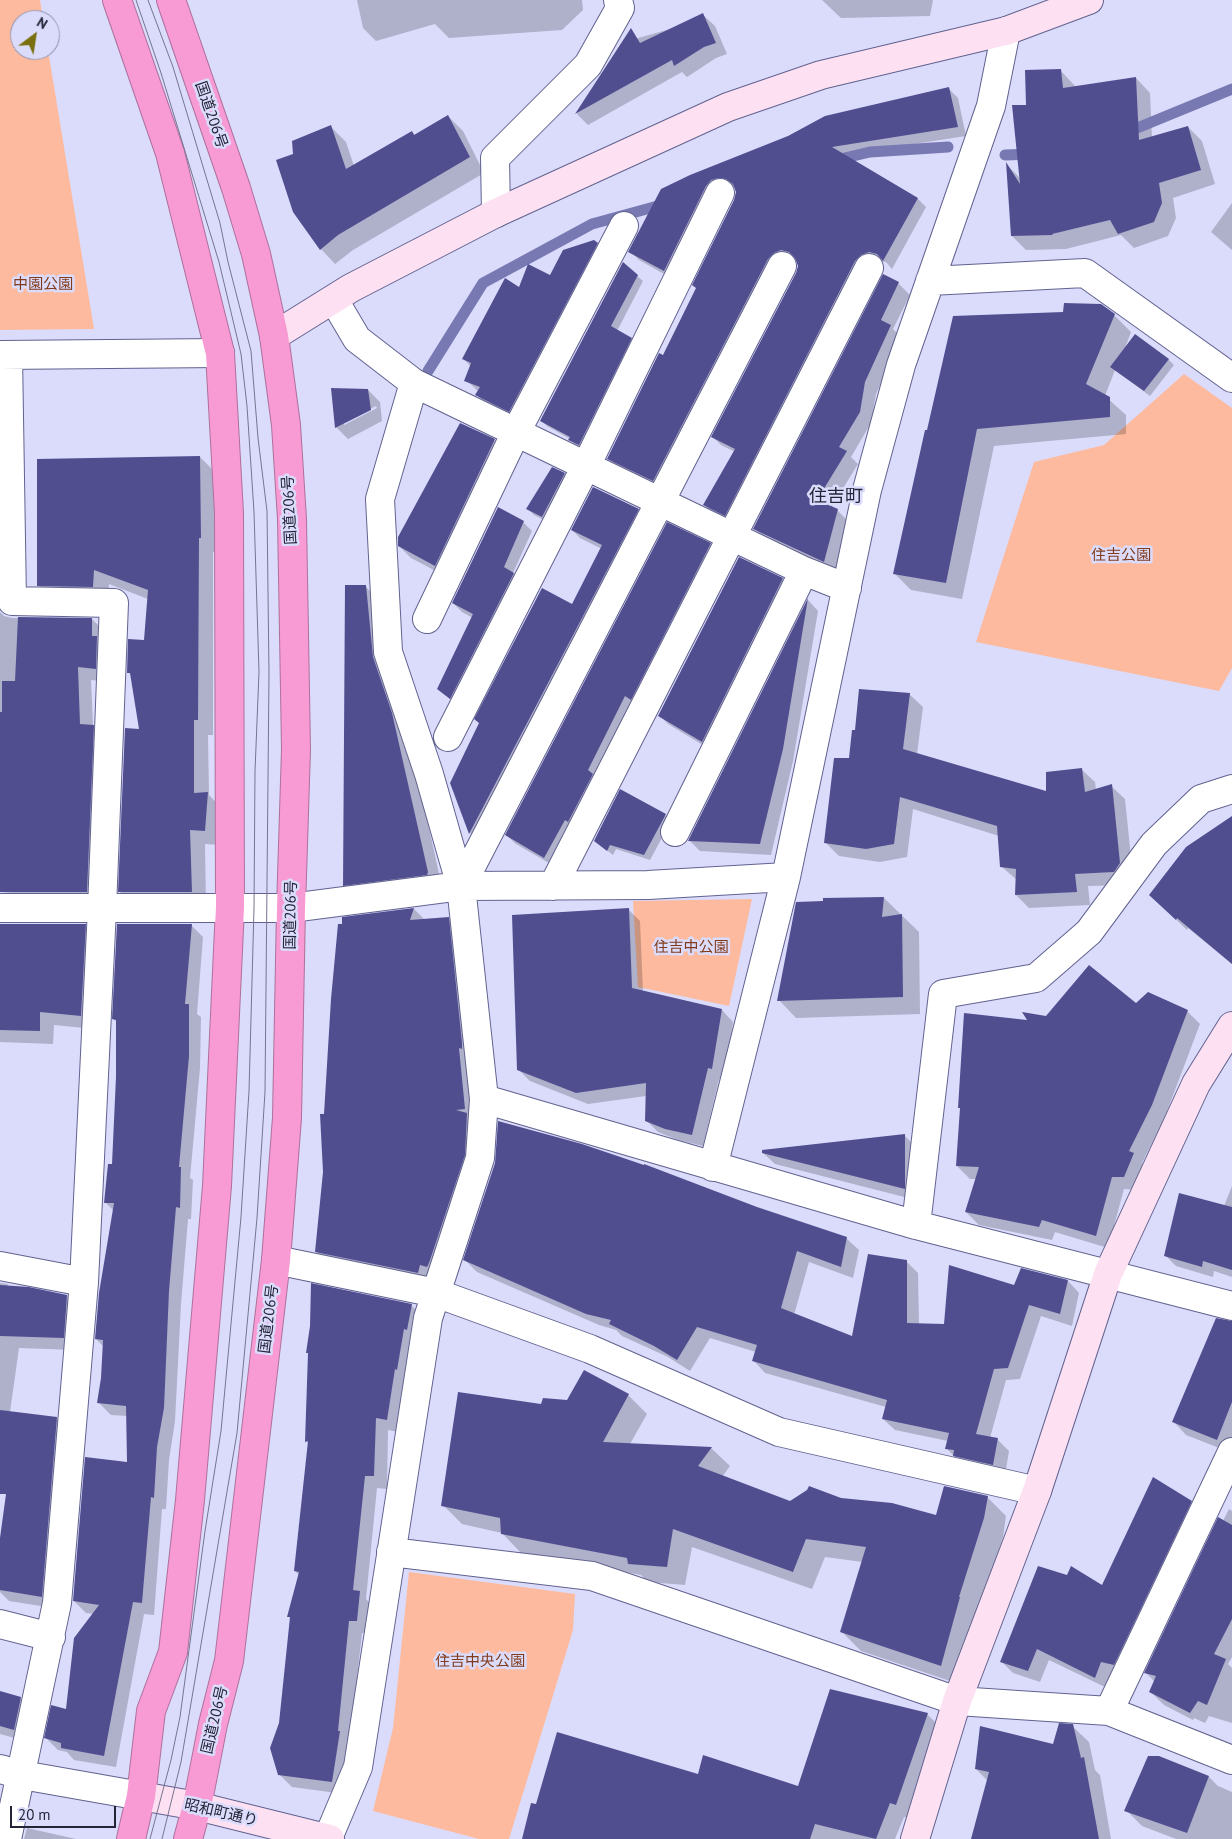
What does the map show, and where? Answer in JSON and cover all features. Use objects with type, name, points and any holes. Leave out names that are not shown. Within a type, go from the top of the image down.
[{"type":"highway","points":[[117,0],[170,153],[220,353],[230,513],[230,907],[217,1186],[190,1500],[173,1652],[151,1711],[141,1796],[131,1839]]},
{"type":"highway","name":"国道206号","points":[[172,0],[236,188],[256,254],[274,336],[286,425],[292,519],[296,749],[287,1118],[276,1260],[229,1662],[213,1724],[197,1806],[188,1839]]},
{"type":"street","points":[[496,213],[495,158],[588,65],[620,8],[618,0]]},
{"type":"street","points":[[274,336],[334,300],[350,288],[496,213],[728,107],[821,75],[1006,31],[1089,0]]},
{"type":"street","points":[[713,1167],[786,877],[867,490],[901,365],[991,106],[1006,31]]},
{"type":"street","points":[[448,736],[586,466],[720,194]]},
{"type":"street","points":[[427,619],[516,432],[624,226]]},
{"type":"street","points":[[461,886],[782,266]]},
{"type":"street","points":[[553,886],[869,268]]},
{"type":"street","points":[[930,281],[1085,273],[1232,378]]},
{"type":"street","points":[[334,300],[357,339],[414,383],[804,571],[847,588]]},
{"type":"street","points":[[7,1839],[11,1772],[51,1637],[58,1603],[84,1282],[102,909],[114,603],[12,601],[4,355],[220,353]]},
{"type":"street","points":[[329,1839],[358,1767],[428,1318],[480,1158],[484,1099],[461,886],[429,774],[388,652],[380,499],[414,383]]},
{"type":"street","points":[[675,832],[804,571]]},
{"type":"street","points":[[916,1225],[943,994],[1036,978],[1089,932],[1154,844],[1201,799],[1232,789]]},
{"type":"street","points":[[0,908],[291,908],[461,886],[648,885],[786,877]]},
{"type":"street","points":[[915,1839],[958,1701],[1037,1491],[1108,1274],[1196,1084],[1232,1026]]},
{"type":"street","points":[[484,1099],[916,1225],[1232,1306]]},
{"type":"street","points":[[276,1260],[436,1293],[590,1349],[779,1432],[1037,1491]]},
{"type":"street","points":[[0,1266],[84,1282]]},
{"type":"street","points":[[1109,1710],[1232,1452]]},
{"type":"street","points":[[391,1552],[592,1576],[958,1701],[1109,1710],[1232,1760]]},
{"type":"street","points":[[0,1624],[51,1637]]},
{"type":"street","points":[[11,1772],[141,1796]]},
{"type":"street","name":"昭和町通り","points":[[141,1796],[197,1806],[329,1839]]},
{"type":"green space","name":"中園公園","points":[[0,0],[40,0],[42,10],[10,10],[10,60],[50,60],[94,329],[0,330]]},
{"type":"green space","name":"住吉公園","points":[[1184,374],[1232,408],[1232,668],[1219,691],[976,642],[1034,462],[1104,445]]},
{"type":"green space","name":"住吉中公園","points":[[752,899],[729,1006],[638,987],[633,901]]},
{"type":"green space","name":"住吉中央公園","points":[[409,1572],[575,1594],[573,1630],[509,1839],[479,1839],[373,1811],[393,1728]]},
{"type":"building","points":[[703,13],[716,43],[704,47],[674,66],[672,60],[575,114],[631,28],[640,43]]},
{"type":"building","points":[[1061,69],[1063,88],[1136,77],[1139,140],[1188,126],[1201,170],[1159,183],[1162,203],[1154,222],[1118,234],[1110,220],[1053,235],[1011,236],[1006,162],[1020,184],[1012,105],[1026,105],[1025,70]]},
{"type":"building","points":[[949,87],[958,127],[832,147],[918,198],[883,261],[877,254],[869,252],[861,255],[855,261],[725,516],[703,505],[735,449],[711,437],[796,273],[798,266],[795,258],[789,252],[781,250],[774,253],[768,259],[653,481],[607,459],[659,353],[663,355],[696,288],[692,285],[734,200],[736,192],[733,184],[726,179],[718,178],[711,180],[706,186],[664,271],[628,252],[661,189],[690,175],[788,136],[825,116]]},
{"type":"building","points":[[448,115],[470,157],[338,235],[320,250],[293,212],[276,160],[293,154],[292,141],[331,125],[346,169],[412,131],[414,135]]},
{"type":"building","points":[[594,240],[598,243],[509,412],[475,395],[480,387],[464,381],[471,363],[462,359],[505,278],[519,287],[528,264],[550,275],[563,250]]},
{"type":"building","points":[[623,262],[638,275],[611,326],[632,338],[579,445],[568,440],[570,437],[540,421]]},
{"type":"building","points":[[883,274],[899,282],[881,320],[891,325],[865,382],[860,412],[839,447],[847,451],[817,500],[838,509],[824,562],[753,529]]},
{"type":"building","points":[[1064,303],[1101,304],[1115,314],[1086,384],[1110,397],[1110,417],[977,429],[946,583],[893,574],[953,316],[1063,312]]},
{"type":"building","points":[[1135,334],[1169,359],[1144,391],[1110,367]]},
{"type":"building","points":[[331,388],[368,389],[371,410],[335,428]]},
{"type":"building","points":[[460,423],[495,439],[435,566],[398,546],[398,537]]},
{"type":"building","points":[[200,456],[201,538],[199,538],[198,720],[194,720],[194,793],[208,792],[205,831],[190,830],[192,892],[118,892],[125,728],[139,729],[130,673],[127,673],[128,639],[144,640],[148,590],[94,570],[93,587],[37,586],[37,459]]},
{"type":"building","points":[[552,467],[565,473],[542,517],[526,509]]},
{"type":"building","points":[[593,487],[639,509],[469,834],[450,783],[479,723],[474,719],[542,588],[572,604],[602,545],[571,530]]},
{"type":"building","points":[[498,507],[524,521],[504,567],[514,573],[450,699],[437,689],[473,614],[452,603]]},
{"type":"building","points":[[667,522],[711,543],[631,700],[625,696],[588,770],[593,774],[568,822],[565,820],[544,858],[505,835]]},
{"type":"building","points":[[739,557],[783,578],[702,742],[658,716]]},
{"type":"building","points":[[345,585],[366,585],[373,657],[392,713],[428,872],[427,875],[343,886]]},
{"type":"building","points":[[808,598],[783,749],[760,844],[688,841]]},
{"type":"building","points":[[18,617],[92,618],[92,636],[97,636],[96,669],[78,667],[80,724],[94,725],[87,892],[0,892],[0,712],[2,712],[2,681],[15,681]]},
{"type":"building","points":[[859,689],[910,693],[903,749],[1046,791],[1046,772],[1082,768],[1085,792],[1112,784],[1120,863],[1114,872],[1075,874],[1077,892],[1015,895],[1016,869],[1000,867],[997,826],[900,797],[894,844],[866,849],[824,843],[834,758],[849,758],[852,730],[855,730]]},
{"type":"building","points":[[620,789],[666,814],[644,855],[610,845],[607,851],[594,841]]},
{"type":"building","points":[[1232,816],[1232,964],[1177,918],[1176,920],[1149,895],[1186,847]]},
{"type":"building","points":[[884,897],[882,917],[902,914],[903,997],[777,1001],[796,902],[823,901],[823,898]]},
{"type":"building","points":[[414,908],[410,920],[449,917],[462,1043],[462,1049],[459,1048],[465,1109],[456,1110],[467,1113],[465,1155],[429,1263],[427,1267],[420,1265],[418,1273],[315,1252],[323,1172],[320,1114],[324,1114],[338,924],[342,924],[342,917]]},
{"type":"building","points":[[629,908],[632,988],[722,1009],[712,1069],[708,1068],[692,1135],[665,1129],[645,1121],[646,1083],[576,1093],[517,1070],[512,915]]},
{"type":"building","points":[[0,924],[86,924],[81,1016],[40,1012],[40,1031],[0,1030]]},
{"type":"building","points":[[117,924],[192,924],[185,1004],[189,1004],[189,1056],[179,1167],[181,1167],[180,1208],[176,1207],[169,1291],[164,1408],[157,1447],[154,1498],[151,1497],[142,1603],[133,1602],[104,1756],[61,1748],[61,1743],[44,1738],[51,1705],[66,1709],[74,1638],[99,1605],[73,1601],[85,1457],[127,1462],[126,1406],[97,1403],[101,1378],[103,1340],[95,1339],[99,1293],[114,1203],[104,1203],[108,1164],[112,1164],[116,1077],[116,1020],[112,1019]]},
{"type":"building","points":[[1089,965],[1136,1003],[1148,992],[1188,1010],[1152,1105],[1129,1151],[1134,1153],[1124,1177],[1112,1177],[1096,1236],[1042,1220],[1039,1227],[965,1212],[979,1167],[956,1166],[964,1013],[1027,1020],[1022,1012],[1046,1016]]},
{"type":"building","points":[[498,1121],[582,1144],[644,1164],[757,1207],[847,1237],[841,1267],[797,1251],[781,1308],[852,1336],[868,1254],[907,1260],[907,1323],[944,1324],[949,1265],[1014,1285],[1021,1268],[1068,1280],[1060,1314],[1029,1305],[1008,1368],[994,1369],[976,1434],[998,1438],[993,1465],[953,1456],[954,1450],[945,1449],[949,1433],[882,1419],[887,1400],[752,1361],[757,1345],[697,1327],[677,1360],[654,1346],[609,1324],[611,1320],[586,1314],[463,1260],[495,1163]]},
{"type":"building","points":[[905,1134],[905,1189],[762,1153],[762,1150]]},
{"type":"building","points":[[1179,1193],[1232,1207],[1232,1270],[1203,1261],[1202,1267],[1164,1256]]},
{"type":"building","points":[[311,1283],[412,1304],[407,1330],[404,1329],[397,1370],[395,1369],[387,1420],[376,1418],[374,1476],[365,1476],[353,1590],[360,1591],[357,1621],[349,1621],[338,1731],[340,1731],[332,1782],[278,1775],[270,1748],[279,1723],[290,1617],[287,1617],[299,1572],[294,1571],[308,1441],[305,1442],[308,1353],[306,1353],[310,1326]]},
{"type":"building","points":[[0,1285],[29,1287],[67,1295],[64,1338],[0,1336]]},
{"type":"building","points":[[1216,1318],[1232,1321],[1232,1402],[1217,1440],[1172,1422]]},
{"type":"building","points":[[584,1370],[629,1394],[603,1442],[712,1447],[698,1466],[790,1501],[807,1490],[809,1486],[841,1498],[892,1503],[936,1515],[944,1486],[988,1496],[984,1518],[959,1597],[941,1666],[840,1632],[866,1547],[806,1539],[793,1572],[673,1529],[667,1567],[628,1564],[627,1558],[501,1534],[500,1518],[441,1506],[458,1392],[541,1404],[543,1398],[567,1400]]},
{"type":"building","points":[[0,1410],[57,1417],[42,1597],[0,1590],[0,1538],[6,1494],[0,1494]]},
{"type":"building","points":[[1153,1477],[1192,1501],[1114,1665],[1101,1662],[1095,1678],[1037,1649],[1028,1671],[1000,1662],[1038,1566],[1067,1575],[1071,1566],[1102,1585]]},
{"type":"building","points":[[1218,1517],[1232,1525],[1232,1619],[1214,1654],[1226,1659],[1207,1705],[1198,1701],[1190,1713],[1149,1692],[1156,1676],[1144,1673]]},
{"type":"building","points":[[830,1689],[928,1713],[896,1805],[890,1803],[876,1839],[815,1824],[810,1839],[522,1839],[531,1803],[536,1804],[557,1732],[698,1774],[703,1755],[798,1786]]},
{"type":"building","points":[[0,1691],[21,1697],[14,1730],[0,1726]]},
{"type":"building","points":[[1059,1723],[1073,1724],[1081,1758],[1084,1757],[1099,1839],[971,1839],[989,1772],[975,1769],[980,1726],[1053,1744]]},
{"type":"building","points":[[1148,1756],[1159,1756],[1209,1776],[1187,1833],[1124,1811]]},
{"type":"waterway","points":[[1125,133],[1232,89]]},
{"type":"waterway","points":[[836,160],[870,152],[948,147]]},
{"type":"waterway","points":[[1005,155],[1033,154]]},
{"type":"waterway","points":[[428,371],[483,283],[592,224],[665,204]]},
{"type":"tram line","points":[[136,0],[161,73],[219,262],[241,354],[247,406],[254,512],[259,672],[255,771],[254,908],[249,1091],[241,1217],[221,1431],[205,1531],[180,1717],[171,1760],[150,1839]]},
{"type":"tram line","points":[[148,0],[173,67],[220,223],[251,351],[258,438],[267,511],[269,673],[265,1092],[257,1218],[237,1433],[181,1762],[162,1839]]},
{"type":"district","name":"住吉町","points":[[836,497]]}]
